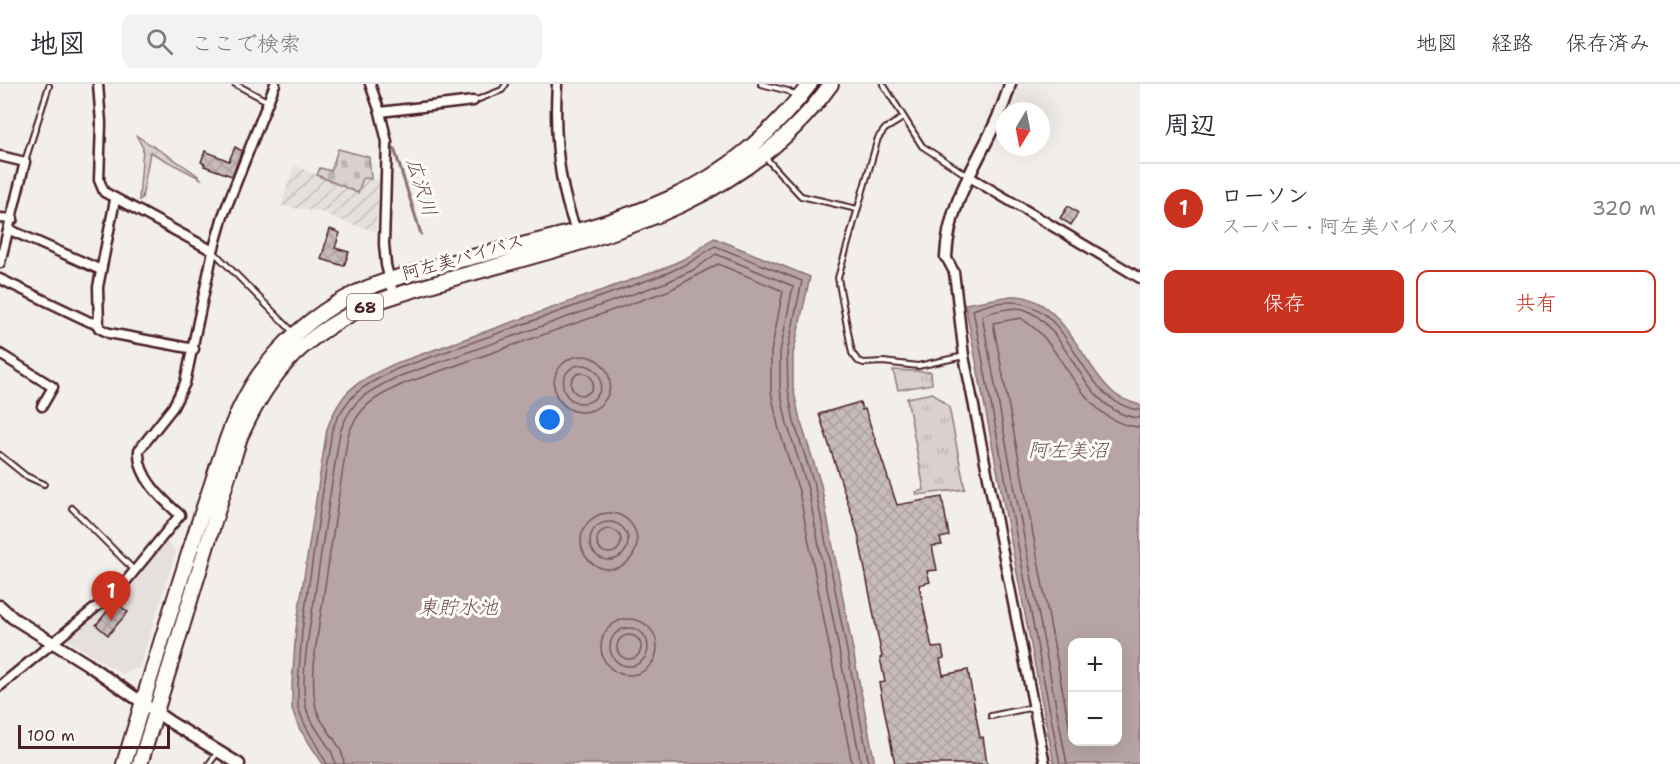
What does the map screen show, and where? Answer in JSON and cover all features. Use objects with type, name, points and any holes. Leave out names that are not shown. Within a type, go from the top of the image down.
[{"type":"main road","name":"阿左美バイパス","points":[[124,764],[231,428],[255,381],[295,334],[350,296],[390,280],[576,230],[641,210],[703,182],[744,152],[799,99],[810,84]]},
{"type":"main road","name":"阿左美バイパス","points":[[140,764],[229,468],[255,405],[280,366],[319,332],[355,311],[394,296],[657,217],[715,188],[764,155],[803,118],[831,84]]},
{"type":"street","points":[[98,84],[101,123],[99,180],[104,192],[115,200],[147,213],[166,228],[213,251]]},
{"type":"street","points":[[0,686],[122,586],[180,515],[148,482],[140,463],[139,450],[180,396],[194,349],[213,251],[226,207],[275,84]]},
{"type":"street","points":[[370,84],[387,142],[383,222],[394,296]]},
{"type":"street","points":[[557,84],[556,126],[562,180],[576,230]]},
{"type":"street","points":[[1010,84],[997,120],[953,209],[946,257],[954,272],[964,356],[1045,764]]},
{"type":"street","points":[[380,112],[473,101]]},
{"type":"street","points":[[0,156],[25,162],[13,219],[0,264]]},
{"type":"street","points":[[968,176],[1140,278]]},
{"type":"street","points":[[115,200],[101,270],[98,323],[104,332],[194,349]]},
{"type":"street","points":[[0,218],[13,219]]},
{"type":"street","points":[[10,230],[101,270]]},
{"type":"street","points":[[0,279],[90,322],[98,323]]},
{"type":"street","points":[[0,354],[53,387],[42,406]]},
{"type":"street","points":[[0,606],[13,618],[54,642],[156,713],[239,764]]},
{"type":"lane","points":[[235,84],[267,101]]},
{"type":"lane","points":[[473,101],[502,90],[506,84]]},
{"type":"lane","points":[[761,84],[788,91],[799,99]]},
{"type":"lane","points":[[883,84],[922,146],[968,176]]},
{"type":"lane","points":[[25,162],[49,86]]},
{"type":"lane","points":[[903,118],[885,129],[878,138],[838,278],[852,353],[858,361],[869,364],[883,362],[918,366],[964,356]]},
{"type":"lane","points":[[764,155],[801,196],[857,209]]},
{"type":"lane","points":[[213,251],[295,334]]},
{"type":"lane","points":[[0,455],[27,476],[44,484]]},
{"type":"lane","points":[[72,508],[135,570]]},
{"type":"lane","points":[[991,716],[1034,707]]},
{"type":"lane","points":[[210,764],[219,751]]},
{"type":"shaded area","points":[[294,165],[358,193],[363,178],[379,180],[376,232],[330,217],[326,213],[281,206]]},
{"type":"shaded area","points":[[166,541],[176,551],[139,668],[122,674],[66,639],[121,594]]},
{"type":"green space","points":[[136,135],[201,179],[150,152],[142,198],[139,200],[143,148]]},
{"type":"green space","points":[[338,149],[369,157],[371,179],[363,178],[358,193],[317,175],[320,168],[331,171]]},
{"type":"green space","points":[[893,370],[931,372],[932,384],[898,390]]},
{"type":"green space","points":[[933,393],[949,407],[965,489],[917,495],[916,492],[924,490],[907,398]]},
{"type":"water","name":"東貯水池","points":[[714,238],[810,277],[793,354],[793,388],[800,420],[821,485],[875,764],[323,764],[299,728],[292,709],[292,685],[296,629],[327,429],[345,395],[360,382],[394,364],[662,269],[688,257]]},
{"type":"water","name":"阿左美沼","points":[[1011,296],[1029,298],[1044,306],[1070,334],[1103,382],[1118,396],[1140,405],[1140,764],[1054,764],[965,304]]},
{"type":"building","points":[[235,147],[242,151],[232,176],[204,166],[205,164],[201,162],[205,151],[229,161]]},
{"type":"building","points":[[1068,206],[1078,213],[1071,225],[1060,218]]},
{"type":"building","points":[[330,229],[340,233],[335,248],[349,252],[344,266],[321,259]]},
{"type":"building","points":[[860,402],[862,410],[865,409],[897,505],[942,497],[949,536],[940,538],[942,545],[932,546],[937,570],[927,571],[930,582],[919,585],[932,648],[942,647],[944,658],[940,659],[943,675],[968,670],[987,764],[895,764],[879,683],[885,682],[880,658],[882,657],[858,534],[819,414]]},
{"type":"building","points":[[115,602],[128,612],[108,635],[96,625]]},
{"type":"waterway","name":"広沢川","points":[[394,148],[421,234]]},
{"type":"place","name":"ローソン","points":[[111,621]]}]
